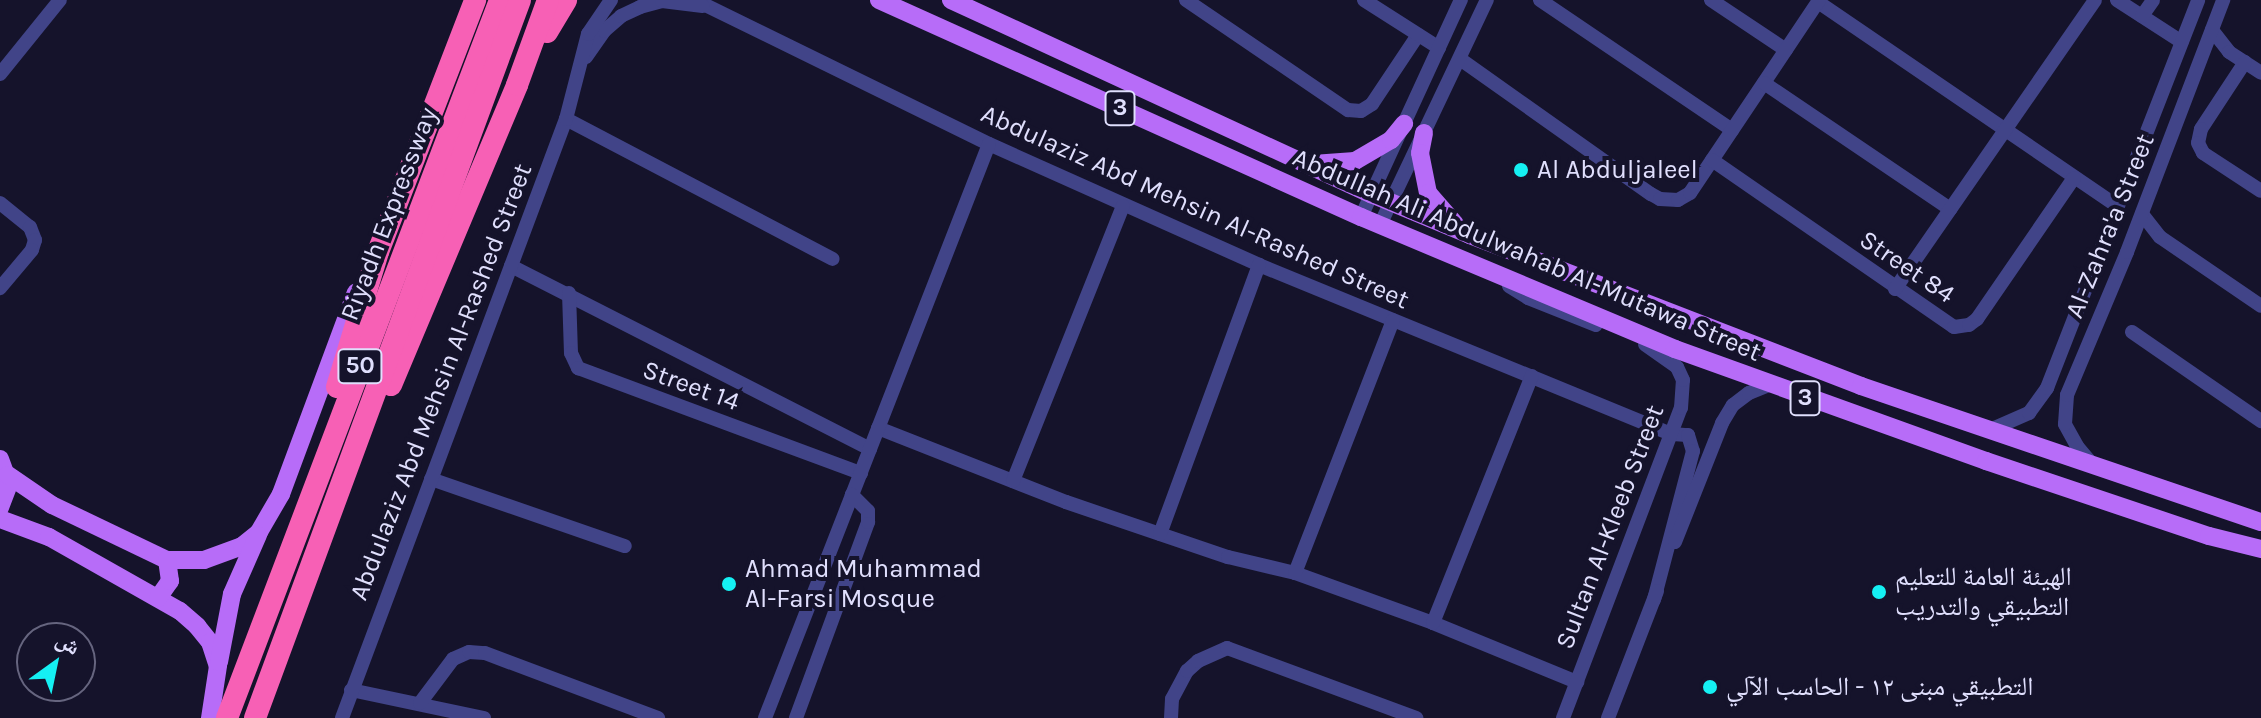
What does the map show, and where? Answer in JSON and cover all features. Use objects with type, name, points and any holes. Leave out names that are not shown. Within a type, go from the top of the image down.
[{"type":"highway","points":[[286,560],[292,516],[418,142],[475,0]]},
{"type":"highway","name":"Riyadh Expressway","points":[[227,718],[286,560],[502,13],[520,0]]},
{"type":"highway","points":[[364,421],[399,370],[517,85],[548,0]]},
{"type":"highway","points":[[517,85],[566,0]]},
{"type":"highway","name":"Riyadh Expressway","points":[[255,718],[364,421],[502,13]]},
{"type":"main road","name":"Abdullah Ali Abdulwahab Al-Mutawa Street","points":[[879,0],[1361,217],[1493,274],[1769,385],[2261,552]]},
{"type":"main road","name":"Abdullah Ali Abdulwahab Al-Mutawa Street","points":[[951,0],[1371,194],[1470,235],[1861,386],[2261,522]]},
{"type":"main road","points":[[1293,158],[1323,164],[1355,161],[1382,146],[1404,124]]},
{"type":"main road","points":[[1424,133],[1421,163],[1428,193],[1439,210],[1470,235]]},
{"type":"main road","points":[[210,718],[232,594],[259,532],[281,494],[384,217],[418,142]]},
{"type":"main road","points":[[4,467],[52,505],[167,560],[204,560],[242,546],[259,532]]},
{"type":"main road","points":[[0,508],[8,493],[4,467]]},
{"type":"main road","points":[[0,519],[49,537],[158,598],[197,626],[210,642],[218,666]]},
{"type":"main road","points":[[158,598],[170,581],[167,560]]},
{"type":"main road","points":[[263,718],[298,606]]},
{"type":"street","points":[[0,74],[60,0]]},
{"type":"street","name":"Abdulaziz Abd Mehsin Al-Rashed Street","points":[[342,718],[566,119],[588,34],[611,0]]},
{"type":"street","points":[[1186,0],[1348,110],[1361,111],[1372,104],[1418,35]]},
{"type":"street","points":[[1364,0],[1439,48]]},
{"type":"street","points":[[1361,217],[1461,0]]},
{"type":"street","points":[[1380,225],[1460,59],[1482,0]]},
{"type":"street","points":[[1540,0],[1732,130]]},
{"type":"street","points":[[1711,0],[1786,50]]},
{"type":"street","points":[[1895,289],[2095,0]]},
{"type":"street","points":[[2117,0],[2182,42]]},
{"type":"street","points":[[2142,16],[2153,0]]},
{"type":"street","name":"Al-Zahra'a Street","points":[[1990,430],[2029,413],[2051,377],[2198,0]]},
{"type":"street","name":"Al-Zahra'a Street","points":[[2093,464],[2077,446],[2065,424],[2072,383],[2133,238],[2223,0]]},
{"type":"street","name":"Abdulaziz Abd Mehsin Al-Rashed Street","points":[[582,63],[604,31],[621,16],[662,1],[701,3],[1123,206],[1672,434]]},
{"type":"street","points":[[1460,59],[1651,194],[1669,201],[1690,193],[1818,1],[2117,206]]},
{"type":"street","points":[[2212,30],[2229,52],[2261,73]]},
{"type":"street","points":[[2204,52],[2229,52]]},
{"type":"street","points":[[2245,62],[2201,129],[2198,143],[2203,153],[2261,191]]},
{"type":"street","points":[[1764,83],[1950,209]]},
{"type":"street","points":[[2153,116],[2162,127],[2176,125]]},
{"type":"street","points":[[566,119],[833,259]]},
{"type":"street","points":[[2140,148],[2153,143],[2161,148],[2165,156]]},
{"type":"street","points":[[765,718],[989,144]]},
{"type":"street","name":"Street 84","points":[[1712,160],[1946,324],[1969,325],[1985,308],[2074,178]]},
{"type":"street","points":[[0,203],[30,227],[35,240],[32,250],[0,288]]},
{"type":"street","points":[[1013,481],[1123,206]]},
{"type":"street","points":[[2142,214],[2160,237],[2261,306]]},
{"type":"street","points":[[2133,238],[2160,237]]},
{"type":"street","points":[[2103,243],[2110,254],[2127,252]]},
{"type":"street","points":[[1160,534],[1259,265]]},
{"type":"street","name":"Street 14","points":[[511,266],[870,449]]},
{"type":"street","name":"Sultan Al-Kleeb Street","points":[[1493,274],[1528,298],[1654,349],[1668,358],[1683,380],[1684,395],[1672,434],[1563,718]]},
{"type":"street","name":"Street 14","points":[[569,293],[571,353],[578,368],[861,473]]},
{"type":"street","points":[[1295,573],[1393,320]]},
{"type":"street","points":[[2132,332],[2261,421]]},
{"type":"street","points":[[1433,623],[1532,376]]},
{"type":"street","points":[[2051,377],[2063,386],[2072,383]]},
{"type":"street","points":[[1608,718],[1722,423],[1733,405],[1749,393],[1769,385]]},
{"type":"street","points":[[878,428],[1160,534],[1228,557],[1295,573],[1433,623],[1577,682]]},
{"type":"street","points":[[1654,600],[1693,451],[1688,435],[1672,434]]},
{"type":"street","points":[[431,479],[625,546]]},
{"type":"street","points":[[796,718],[868,522],[868,511],[852,495]]},
{"type":"street","points":[[1171,718],[1172,699],[1187,671],[1198,661],[1227,648],[1416,718]]},
{"type":"street","points":[[420,703],[453,659],[469,652],[485,653],[658,718]]},
{"type":"street","points":[[351,690],[484,718]]},
{"type":"place","name":"Al Abduljaleel","points":[[1521,170]]},
{"type":"place","name":"Ahmad Muhammad Al-Farsi Mosque","points":[[729,584]]},
{"type":"place","name":"الهيئة العامة للتعليم التطبيقي والتدريب","points":[[1879,592]]},
{"type":"place","name":"التطبيقي مبنى ١٢ - الحاسب الآلي","points":[[1710,687]]}]
